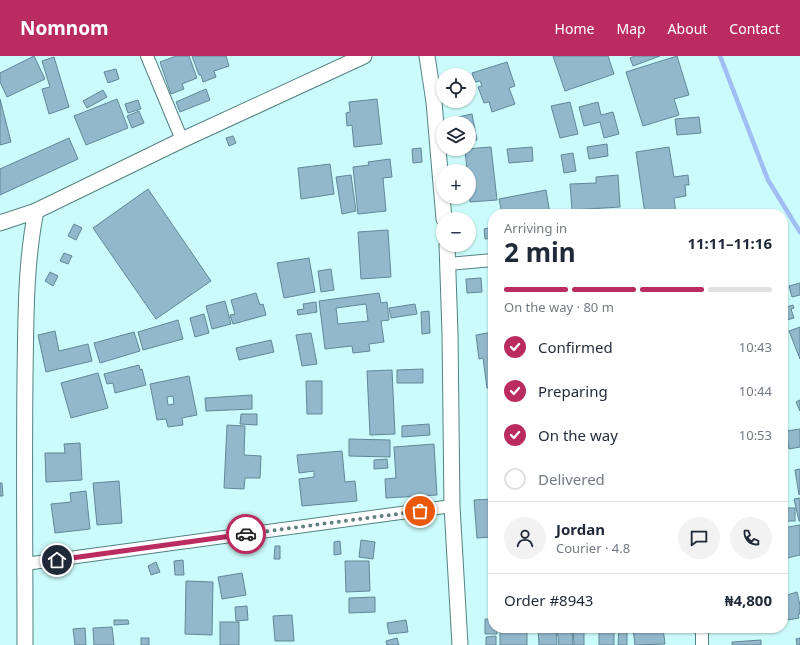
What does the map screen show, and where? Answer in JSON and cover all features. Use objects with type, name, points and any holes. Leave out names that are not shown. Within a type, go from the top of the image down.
[{"type":"street","points":[[147,56],[182,140]]},
{"type":"street","points":[[0,222],[36,211],[182,140],[364,56]]},
{"type":"street","points":[[427,56],[434,102],[443,212]]},
{"type":"street","points":[[25,645],[24,426],[26,295],[36,211]]},
{"type":"street","points":[[447,252],[452,506],[460,645]]},
{"type":"street","points":[[448,264],[488,260]]},
{"type":"street","points":[[25,564],[452,506]]},
{"type":"street","points":[[702,633],[702,645]]},
{"type":"building","points":[[34,56],[45,79],[7,97],[0,82],[0,73]]},
{"type":"building","points":[[176,56],[189,56],[197,78],[182,84],[184,89],[171,94],[160,62]]},
{"type":"building","points":[[192,56],[226,56],[229,66],[214,71],[216,77],[203,82]]},
{"type":"building","points":[[553,56],[608,56],[614,74],[565,91]]},
{"type":"building","points":[[635,56],[660,56],[633,66],[630,58]]},
{"type":"building","points":[[677,56],[689,95],[674,99],[679,115],[643,126],[626,72]]},
{"type":"building","points":[[54,57],[69,107],[49,114],[42,89],[50,87],[42,61]]},
{"type":"building","points":[[507,62],[515,86],[509,88],[515,104],[492,112],[489,102],[484,103],[478,87],[482,86],[480,81],[476,82],[476,72]]},
{"type":"building","points":[[116,69],[119,79],[108,83],[104,72]]},
{"type":"building","points":[[206,89],[210,100],[180,112],[176,102]]},
{"type":"building","points":[[103,90],[107,97],[87,108],[83,101]]},
{"type":"building","points":[[0,99],[11,142],[0,145]]},
{"type":"building","points":[[117,99],[128,128],[86,145],[74,116]]},
{"type":"building","points":[[377,99],[382,144],[354,147],[352,125],[347,126],[346,113],[350,112],[349,102]]},
{"type":"building","points":[[138,100],[141,109],[128,113],[125,104]]},
{"type":"building","points":[[570,102],[578,134],[560,138],[551,106]]},
{"type":"building","points":[[598,102],[601,115],[613,112],[619,134],[604,138],[600,122],[584,126],[579,107]]},
{"type":"building","points":[[139,111],[144,123],[132,128],[127,116]]},
{"type":"building","points":[[699,117],[701,133],[677,135],[675,119]]},
{"type":"building","points":[[233,136],[236,143],[229,146],[226,138]]},
{"type":"building","points":[[69,138],[78,159],[0,195],[0,169]]},
{"type":"building","points":[[607,144],[608,156],[589,159],[587,147]]},
{"type":"building","points":[[491,147],[497,200],[476,202],[476,164],[466,164],[466,156],[476,156],[476,148]]},
{"type":"building","points":[[532,147],[533,161],[509,163],[507,149]]},
{"type":"building","points":[[669,147],[674,177],[688,175],[689,185],[685,185],[686,196],[674,198],[675,209],[644,209],[636,152]]},
{"type":"building","points":[[421,148],[422,162],[413,163],[412,149]]},
{"type":"building","points":[[573,153],[576,171],[564,173],[561,155]]},
{"type":"building","points":[[390,159],[392,177],[383,178],[386,211],[358,214],[353,167],[369,165],[368,162]]},
{"type":"building","points":[[330,164],[334,194],[301,199],[298,168]]},
{"type":"building","points":[[351,175],[356,211],[342,214],[336,177]]},
{"type":"building","points":[[618,175],[620,207],[572,209],[570,184],[596,183],[596,177]]},
{"type":"building","points":[[148,189],[211,281],[156,319],[93,228]]},
{"type":"building","points":[[546,190],[549,209],[501,209],[499,199]]},
{"type":"building","points":[[74,224],[82,228],[76,240],[68,236]]},
{"type":"building","points":[[488,228],[488,239],[485,239],[484,229]]},
{"type":"building","points":[[388,230],[391,277],[361,279],[358,232]]},
{"type":"building","points":[[64,253],[72,256],[68,264],[60,261]]},
{"type":"building","points":[[309,258],[315,292],[284,298],[277,263]]},
{"type":"building","points":[[331,269],[334,290],[321,292],[318,271]]},
{"type":"building","points":[[50,272],[58,276],[53,286],[45,281]]},
{"type":"building","points":[[481,278],[482,292],[467,293],[466,279]]},
{"type":"building","points":[[800,283],[800,295],[792,297],[789,286]]},
{"type":"building","points":[[256,293],[260,305],[263,304],[266,315],[233,324],[230,315],[235,314],[231,300]]},
{"type":"building","points":[[379,293],[381,303],[387,302],[389,320],[381,321],[384,342],[369,344],[370,351],[353,353],[352,346],[325,349],[319,301]],"holes":[[[366,304],[368,321],[338,324],[336,308]]]},
{"type":"building","points":[[225,301],[231,324],[212,329],[206,306]]},
{"type":"building","points":[[316,302],[317,312],[298,315],[297,310],[304,309],[303,304]]},
{"type":"building","points":[[415,304],[417,314],[391,318],[389,308]]},
{"type":"building","points":[[793,305],[794,308],[791,309],[794,318],[788,320],[788,307]]},
{"type":"building","points":[[429,311],[430,333],[422,334],[421,312]]},
{"type":"building","points":[[204,314],[209,333],[195,337],[190,318]]},
{"type":"building","points":[[178,320],[183,339],[143,350],[138,332]]},
{"type":"building","points":[[800,327],[800,359],[789,331]]},
{"type":"building","points":[[55,331],[59,351],[88,344],[92,361],[46,372],[38,335]]},
{"type":"building","points":[[134,332],[140,351],[100,363],[94,343]]},
{"type":"building","points":[[311,333],[317,364],[302,366],[296,335]]},
{"type":"building","points":[[488,333],[488,388],[483,358],[479,359],[476,335]]},
{"type":"building","points":[[271,340],[274,352],[239,360],[236,348]]},
{"type":"building","points":[[139,365],[140,370],[142,369],[146,385],[115,393],[113,383],[107,384],[104,374]]},
{"type":"building","points":[[423,369],[423,383],[397,383],[397,370]]},
{"type":"building","points":[[392,370],[395,434],[370,435],[367,371]]},
{"type":"building","points":[[98,373],[108,408],[71,418],[61,383]]},
{"type":"building","points":[[189,376],[197,415],[182,418],[183,425],[168,427],[166,419],[157,420],[150,384]],"holes":[[[173,396],[174,404],[168,405],[167,397]]]},
{"type":"building","points":[[306,381],[322,381],[322,414],[307,414]]},
{"type":"building","points":[[252,395],[252,409],[206,411],[205,398]]},
{"type":"building","points":[[800,400],[800,411],[796,402]]},
{"type":"building","points":[[241,414],[257,414],[257,425],[240,424]]},
{"type":"building","points":[[429,424],[430,435],[402,437],[402,426]]},
{"type":"building","points":[[227,425],[245,426],[244,455],[261,456],[260,478],[245,478],[244,489],[224,488]]},
{"type":"building","points":[[800,429],[800,447],[789,449],[788,431]]},
{"type":"building","points":[[349,439],[390,440],[390,457],[349,456]]},
{"type":"building","points":[[80,443],[82,480],[46,482],[45,453],[65,453],[64,444]]},
{"type":"building","points":[[434,444],[437,495],[386,498],[385,479],[396,478],[394,447]]},
{"type":"building","points":[[342,451],[345,482],[355,481],[357,501],[302,506],[299,479],[314,477],[314,471],[299,473],[297,455]]},
{"type":"building","points":[[387,459],[388,468],[374,469],[374,460]]},
{"type":"building","points":[[800,469],[800,494],[799,495],[795,470]]},
{"type":"building","points":[[119,481],[122,523],[97,525],[93,483]]},
{"type":"building","points":[[0,483],[2,483],[3,496],[0,496]]},
{"type":"building","points":[[86,491],[90,529],[55,533],[51,504],[71,502],[70,493]]},
{"type":"building","points":[[800,498],[800,521],[799,521],[794,499]]},
{"type":"building","points":[[488,499],[488,537],[477,538],[474,500]]},
{"type":"building","points":[[788,508],[795,508],[795,521],[788,521]]},
{"type":"building","points":[[800,525],[800,555],[788,558],[788,527]]},
{"type":"building","points":[[361,540],[375,542],[373,559],[359,557]]},
{"type":"building","points":[[340,541],[341,554],[334,555],[334,542]]},
{"type":"building","points":[[275,546],[280,546],[280,559],[274,559]]},
{"type":"building","points":[[183,560],[184,575],[175,575],[174,561]]},
{"type":"building","points":[[345,561],[369,561],[370,591],[346,592]]},
{"type":"building","points":[[156,562],[160,572],[151,575],[148,566]]},
{"type":"building","points":[[242,573],[246,595],[222,599],[218,577]]},
{"type":"building","points":[[186,581],[213,582],[212,635],[185,634]]},
{"type":"building","points":[[797,592],[800,605],[800,614],[798,614],[799,618],[788,620],[788,595]]},
{"type":"building","points":[[375,597],[375,612],[349,613],[349,598]]},
{"type":"building","points":[[247,606],[248,620],[236,621],[235,607]]},
{"type":"building","points":[[292,615],[294,641],[275,641],[273,616]]},
{"type":"building","points":[[485,619],[488,619],[488,633],[497,634],[485,634]]},
{"type":"building","points":[[114,620],[128,620],[129,624],[114,625]]},
{"type":"building","points":[[406,620],[408,632],[389,634],[387,623]]},
{"type":"building","points":[[220,622],[239,622],[239,645],[220,645]]},
{"type":"building","points":[[112,627],[114,645],[94,645],[93,628]]},
{"type":"building","points":[[85,628],[86,645],[75,645],[73,629]]},
{"type":"building","points":[[500,633],[527,633],[527,645],[500,645]]},
{"type":"building","points":[[538,633],[556,633],[557,645],[539,645]]},
{"type":"building","points":[[558,633],[572,633],[573,645],[559,645]]},
{"type":"building","points":[[573,633],[584,633],[584,645],[574,645]]},
{"type":"building","points":[[599,633],[614,633],[614,645],[599,645]]},
{"type":"building","points":[[619,633],[627,633],[627,645],[618,645]]},
{"type":"building","points":[[634,633],[664,633],[665,644],[635,645]]},
{"type":"building","points":[[496,636],[496,645],[486,645],[486,637]]},
{"type":"building","points":[[141,638],[149,638],[149,645],[141,645]]},
{"type":"building","points":[[397,638],[399,645],[387,645],[386,641]]},
{"type":"building","points":[[800,638],[800,645],[797,645],[796,639]]},
{"type":"building","points":[[761,640],[761,645],[732,645],[732,642]]},
{"type":"waterway","points":[[720,56],[768,180],[786,209]]},
{"type":"waterway","points":[[788,212],[800,232]]},
{"type":"way so far","points":[[246,534],[420,511]]},
{"type":"route","points":[[57,560],[246,534]]}]
